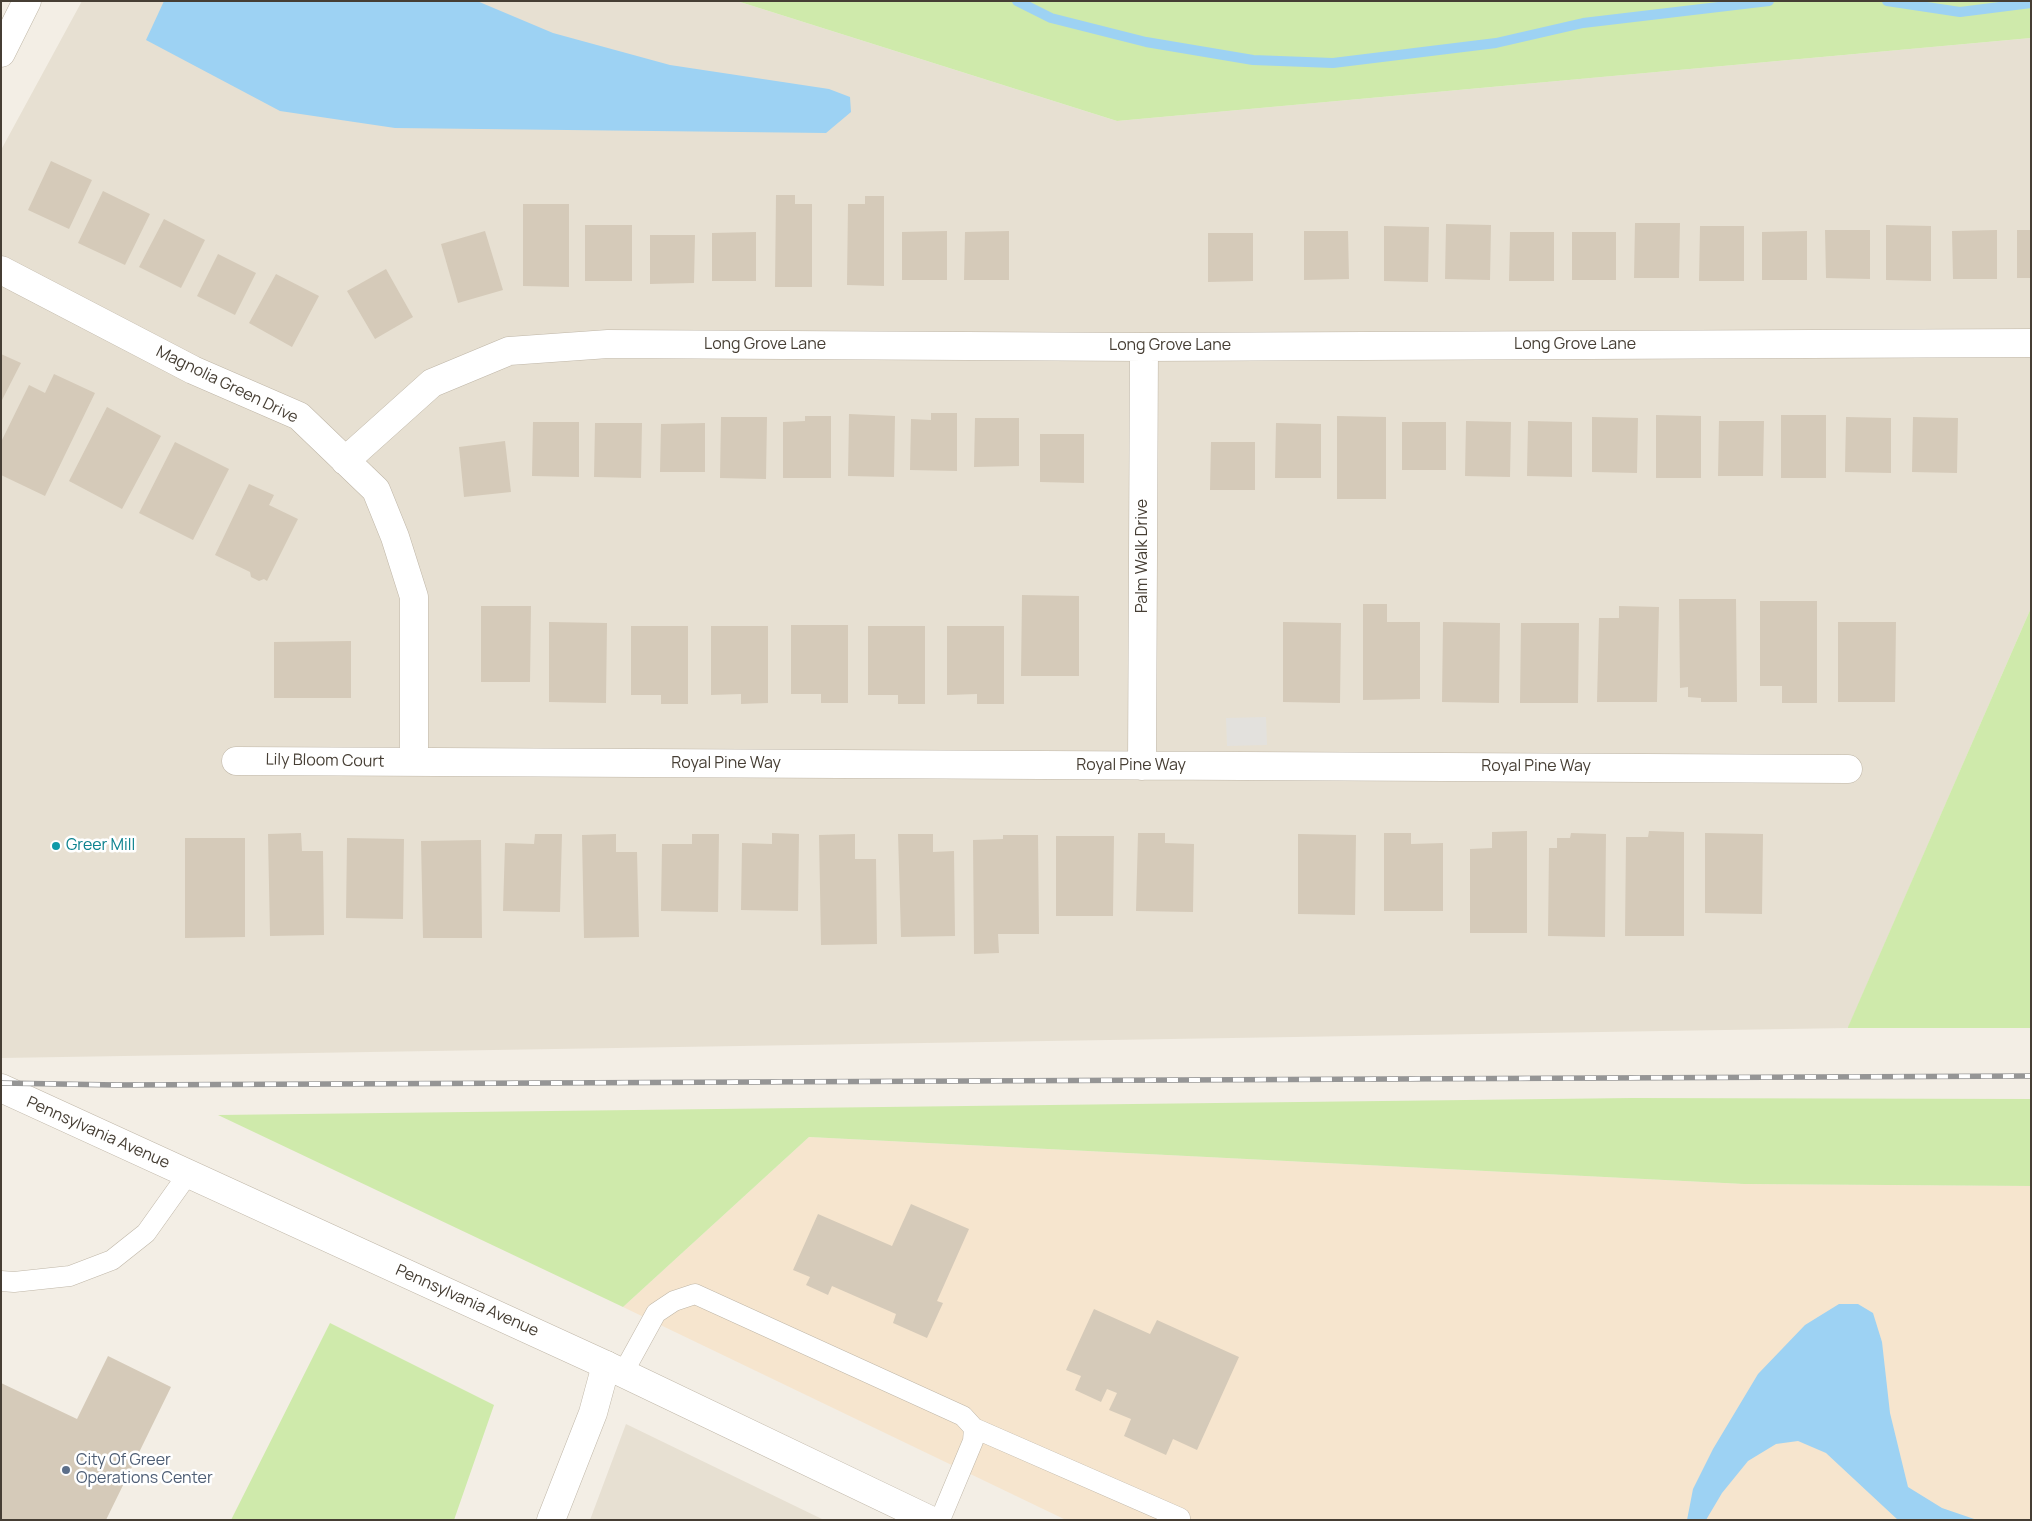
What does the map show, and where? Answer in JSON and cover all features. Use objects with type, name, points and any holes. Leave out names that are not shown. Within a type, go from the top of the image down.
[{"type":"street","points":[[1,53],[27,1]]},
{"type":"street","name":"Magnolia Green Drive","points":[[1,270],[193,370],[299,416],[376,490],[395,537],[414,597],[414,762]]},
{"type":"street","name":"Long Grove Lane","points":[[345,461],[432,383],[509,351],[608,344],[1144,347],[2031,343]]},
{"type":"street","name":"Palm Walk Drive","points":[[1142,766],[1144,347]]},
{"type":"street","name":"Lily Bloom Court","points":[[236,760],[414,762]]},
{"type":"street","name":"Royal Pine Way","points":[[414,762],[1848,769]]},
{"type":"street","name":"Pennsylvania Avenue","points":[[1,1088],[615,1369],[930,1520]]},
{"type":"street","points":[[551,1520],[593,1413],[615,1369]]},
{"type":"lane","points":[[1,1282],[70,1276],[112,1260],[146,1233],[188,1174]]},
{"type":"lane","points":[[615,1369],[656,1313],[674,1301],[695,1294],[963,1416],[974,1428],[1180,1518]]},
{"type":"lane","points":[[940,1520],[973,1441],[974,1428]]},
{"type":"shaded area","points":[[82,1],[737,1],[1117,121],[2031,38],[2031,608],[1848,1028],[1,1058],[1,150]]},
{"type":"shaded area","points":[[1266,717],[1267,745],[1227,746],[1226,718]]},
{"type":"shaded area","points":[[809,1137],[1744,1184],[2031,1186],[2031,1520],[1066,1520],[623,1307]]},
{"type":"shaded area","points":[[626,1424],[824,1520],[590,1520]]},
{"type":"green space","points":[[737,1],[2031,1],[2031,38],[1117,121]]},
{"type":"green space","points":[[2031,608],[2031,1028],[1848,1028],[1848,1027]]},
{"type":"green space","points":[[1632,1098],[2031,1099],[2031,1186],[1744,1184],[809,1137],[623,1307],[218,1115]]},
{"type":"green space","points":[[330,1323],[494,1405],[454,1520],[231,1520]]},
{"type":"water","points":[[164,1],[477,1],[553,33],[670,65],[829,89],[850,97],[851,112],[826,133],[395,128],[280,111],[146,40]]},
{"type":"water","points":[[1839,1304],[1858,1304],[1873,1313],[1882,1342],[1890,1413],[1908,1487],[1942,1508],[1977,1520],[1898,1520],[1826,1453],[1798,1441],[1776,1444],[1748,1461],[1722,1493],[1706,1520],[1687,1520],[1693,1489],[1713,1449],[1758,1374],[1805,1325]]},
{"type":"building","points":[[51,161],[92,180],[69,229],[28,210]]},
{"type":"building","points":[[103,191],[150,214],[125,265],[78,243]]},
{"type":"building","points":[[776,195],[795,195],[795,204],[812,204],[812,287],[775,287]]},
{"type":"building","points":[[865,196],[884,196],[884,286],[847,285],[848,204],[865,204]]},
{"type":"building","points":[[523,204],[569,204],[569,287],[523,286]]},
{"type":"building","points":[[164,219],[205,240],[181,288],[139,267]]},
{"type":"building","points":[[1635,223],[1680,223],[1679,278],[1634,278]]},
{"type":"building","points":[[1446,224],[1491,225],[1490,280],[1445,279]]},
{"type":"building","points":[[585,225],[632,225],[632,281],[585,281]]},
{"type":"building","points":[[1886,225],[1931,226],[1931,281],[1886,280]]},
{"type":"building","points":[[1384,226],[1429,227],[1428,282],[1384,281]]},
{"type":"building","points":[[1700,226],[1744,226],[1744,281],[1699,281]]},
{"type":"building","points":[[1825,230],[1870,230],[1870,279],[1826,278]]},
{"type":"building","points":[[1997,230],[1997,279],[1953,279],[1952,231]]},
{"type":"building","points":[[2017,230],[2031,230],[2031,278],[2017,278]]},
{"type":"building","points":[[485,231],[503,290],[458,303],[441,244]]},
{"type":"building","points":[[947,231],[947,280],[902,280],[902,232]]},
{"type":"building","points":[[1009,231],[1009,280],[964,280],[965,232]]},
{"type":"building","points":[[1304,231],[1348,231],[1349,279],[1304,280]]},
{"type":"building","points":[[1807,231],[1807,280],[1762,280],[1762,232]]},
{"type":"building","points":[[756,232],[756,281],[712,281],[712,233]]},
{"type":"building","points":[[1510,232],[1554,232],[1554,281],[1509,281]]},
{"type":"building","points":[[1572,232],[1616,232],[1616,280],[1572,280]]},
{"type":"building","points":[[1208,233],[1253,233],[1253,281],[1208,282]]},
{"type":"building","points":[[650,235],[695,235],[694,283],[650,284]]},
{"type":"building","points":[[218,254],[256,273],[235,315],[197,296]]},
{"type":"building","points":[[386,269],[413,317],[375,339],[347,291]]},
{"type":"building","points":[[276,274],[319,296],[292,347],[249,323]]},
{"type":"building","points":[[1,354],[21,363],[1,402]]},
{"type":"building","points":[[54,374],[95,393],[45,496],[1,475],[1,442],[29,385],[45,393]]},
{"type":"building","points":[[107,407],[161,436],[122,509],[69,481]]},
{"type":"building","points":[[931,413],[957,413],[957,471],[910,470],[911,419],[931,420]]},
{"type":"building","points":[[849,414],[895,416],[894,477],[848,476]]},
{"type":"building","points":[[1656,415],[1701,416],[1701,478],[1656,478]]},
{"type":"building","points":[[1781,415],[1826,415],[1826,478],[1781,478]]},
{"type":"building","points":[[805,416],[831,416],[831,478],[783,478],[783,422],[805,421]]},
{"type":"building","points":[[1337,416],[1386,417],[1386,499],[1337,499]]},
{"type":"building","points":[[721,417],[767,417],[766,479],[720,478]]},
{"type":"building","points":[[1592,417],[1638,418],[1637,473],[1592,472]]},
{"type":"building","points":[[1846,417],[1891,418],[1891,473],[1845,472]]},
{"type":"building","points":[[1913,417],[1958,418],[1957,473],[1912,472]]},
{"type":"building","points":[[975,418],[1019,418],[1019,466],[974,467]]},
{"type":"building","points":[[1466,421],[1511,422],[1510,477],[1465,476]]},
{"type":"building","points":[[1528,421],[1572,422],[1572,477],[1527,476]]},
{"type":"building","points":[[1719,421],[1764,421],[1763,476],[1718,476]]},
{"type":"building","points":[[533,422],[579,422],[579,477],[532,476]]},
{"type":"building","points":[[1402,422],[1446,422],[1446,470],[1402,470]]},
{"type":"building","points":[[595,423],[642,423],[641,478],[594,477]]},
{"type":"building","points":[[705,423],[705,472],[660,472],[661,424]]},
{"type":"building","points":[[1276,423],[1321,424],[1321,478],[1275,478]]},
{"type":"building","points":[[1040,434],[1084,434],[1084,483],[1040,482]]},
{"type":"building","points":[[505,441],[511,492],[464,497],[459,447]]},
{"type":"building","points":[[175,442],[229,469],[193,540],[139,513]]},
{"type":"building","points":[[1211,442],[1255,442],[1255,490],[1210,490]]},
{"type":"building","points":[[249,484],[274,495],[269,505],[298,519],[267,581],[264,579],[259,581],[251,577],[250,572],[215,555]]},
{"type":"building","points":[[1022,595],[1079,596],[1079,676],[1021,676]]},
{"type":"building","points":[[1679,599],[1736,599],[1737,702],[1701,702],[1701,698],[1688,697],[1688,687],[1680,688]]},
{"type":"building","points":[[1760,601],[1817,601],[1817,703],[1782,703],[1782,686],[1760,686]]},
{"type":"building","points":[[1363,604],[1387,604],[1387,622],[1420,622],[1420,699],[1363,700]]},
{"type":"building","points":[[481,606],[531,606],[530,682],[481,682]]},
{"type":"building","points":[[1619,606],[1659,607],[1657,702],[1597,702],[1599,618],[1619,618]]},
{"type":"building","points":[[549,622],[607,623],[606,703],[549,702]]},
{"type":"building","points":[[1283,622],[1341,623],[1340,703],[1283,702]]},
{"type":"building","points":[[1443,622],[1500,623],[1499,703],[1442,702]]},
{"type":"building","points":[[1838,622],[1896,622],[1895,702],[1838,702]]},
{"type":"building","points":[[1521,623],[1579,623],[1578,703],[1520,703]]},
{"type":"building","points":[[791,625],[848,625],[848,703],[821,703],[821,694],[791,694]]},
{"type":"building","points":[[631,626],[688,626],[688,704],[661,704],[661,695],[631,695]]},
{"type":"building","points":[[711,626],[768,626],[768,703],[741,704],[741,694],[711,695]]},
{"type":"building","points":[[868,626],[925,626],[925,704],[898,704],[898,695],[868,695]]},
{"type":"building","points":[[947,626],[1004,626],[1004,704],[977,704],[977,694],[947,695]]},
{"type":"building","points":[[351,641],[351,698],[274,698],[274,642]]},
{"type":"building","points":[[1527,831],[1527,933],[1470,933],[1470,849],[1492,848],[1492,832]]},
{"type":"building","points":[[1649,831],[1684,832],[1684,936],[1625,936],[1626,837],[1648,837]]},
{"type":"building","points":[[301,833],[302,851],[323,851],[324,935],[270,936],[268,834]]},
{"type":"building","points":[[772,833],[799,834],[798,911],[741,910],[742,843],[772,844]]},
{"type":"building","points":[[1138,833],[1165,833],[1165,843],[1194,844],[1193,912],[1136,911]]},
{"type":"building","points":[[1384,833],[1411,833],[1411,844],[1443,843],[1443,911],[1384,911]]},
{"type":"building","points":[[1571,833],[1606,834],[1605,937],[1548,936],[1549,848],[1557,848],[1557,838],[1570,838]]},
{"type":"building","points":[[1705,833],[1763,834],[1762,914],[1705,913]]},
{"type":"building","points":[[535,834],[562,834],[560,912],[503,911],[505,843],[534,844]]},
{"type":"building","points":[[616,834],[616,852],[637,852],[639,937],[584,938],[582,835]]},
{"type":"building","points":[[692,834],[719,834],[718,912],[661,911],[662,844],[692,844]]},
{"type":"building","points":[[855,834],[855,859],[876,859],[877,944],[821,945],[819,835]]},
{"type":"building","points":[[898,834],[933,834],[933,852],[954,851],[955,936],[901,937]]},
{"type":"building","points":[[1298,834],[1356,835],[1355,915],[1298,914]]},
{"type":"building","points":[[1003,835],[1038,835],[1039,934],[998,934],[999,953],[974,954],[973,840],[1003,839]]},
{"type":"building","points":[[1056,836],[1114,836],[1113,916],[1056,916]]},
{"type":"building","points":[[185,838],[245,838],[245,937],[185,938]]},
{"type":"building","points":[[347,838],[404,839],[403,919],[346,918]]},
{"type":"building","points":[[481,840],[482,938],[423,938],[421,841]]},
{"type":"building","points":[[911,1204],[969,1229],[937,1301],[943,1303],[927,1338],[893,1323],[896,1314],[832,1286],[828,1295],[806,1285],[810,1277],[793,1270],[818,1214],[892,1246]]},
{"type":"building","points":[[1094,1309],[1150,1334],[1157,1320],[1239,1357],[1197,1450],[1173,1439],[1166,1455],[1124,1436],[1131,1419],[1109,1410],[1117,1393],[1107,1389],[1101,1402],[1075,1390],[1081,1376],[1066,1370]]},
{"type":"building","name":"City Of Greer Operations Center","points":[[108,1356],[171,1387],[106,1520],[1,1520],[1,1383],[77,1419]]},
{"type":"waterway","points":[[1017,1],[1051,18],[1146,42],[1253,60],[1333,63],[1496,43],[1583,23],[1769,1]]},
{"type":"waterway","points":[[1887,1],[1960,12],[2031,3]]},
{"type":"railway","points":[[1,1083],[117,1085],[2031,1076]]},
{"type":"place","name":"Greer Mill","points":[[56,846]]},
{"type":"place","name":"City Of Greer Operations Center","points":[[66,1470]]}]
